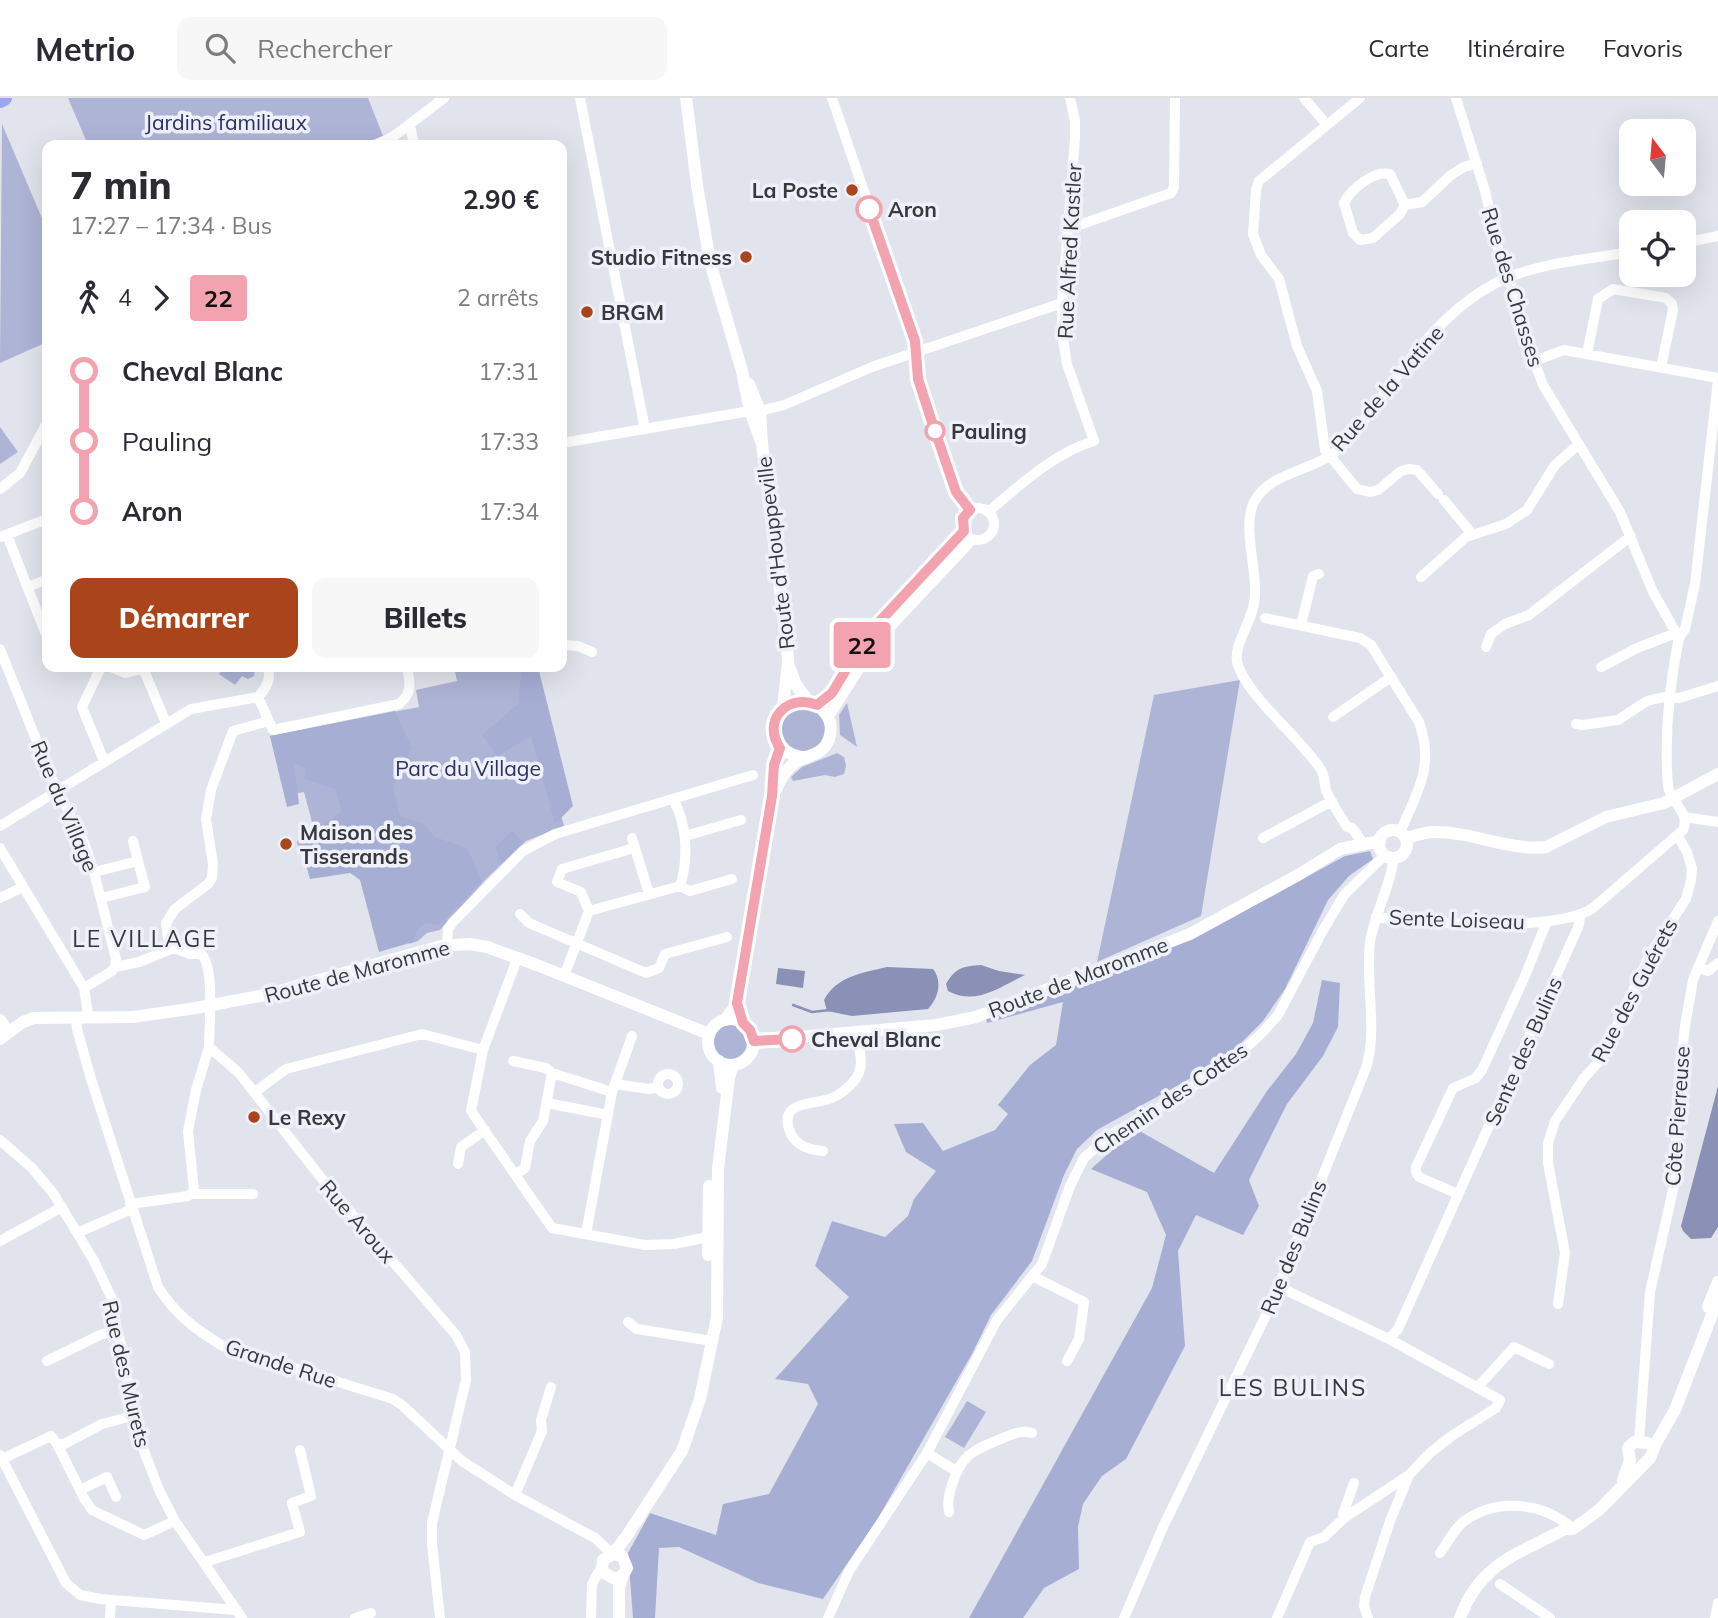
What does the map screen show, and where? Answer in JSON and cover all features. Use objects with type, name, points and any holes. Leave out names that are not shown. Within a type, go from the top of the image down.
[{"type":"street","points":[[388,140],[444,98]]},
{"type":"street","points":[[580,98],[645,429]]},
{"type":"street","name":"Route d'Houppeville","points":[[686,98],[696,184],[710,262],[757,415],[762,444],[790,687],[783,708]]},
{"type":"street","points":[[832,98],[915,341],[918,379],[931,419],[956,492],[970,510]]},
{"type":"street","name":"Rue Alfred Kastler","points":[[988,512],[1040,470],[1078,447],[1094,441],[1067,364],[1062,333],[1075,138],[1075,121],[1070,98]]},
{"type":"street","points":[[1069,225],[1082,224],[1171,193],[1174,187],[1175,98]]},
{"type":"street","points":[[1304,98],[1327,125]]},
{"type":"street","points":[[1360,98],[1259,181],[1253,234],[1261,255],[1276,273],[1282,286],[1297,346],[1318,395],[1322,439],[1329,456],[1353,484],[1363,491],[1378,490],[1401,471],[1418,470],[1472,534]]},
{"type":"street","name":"Rue des Chasses","points":[[1456,98],[1478,163],[1499,252],[1543,385],[1620,512],[1653,592],[1677,636]]},
{"type":"street","points":[[410,125],[413,140]]},
{"type":"street","points":[[1405,205],[1422,202],[1451,175],[1478,163]]},
{"type":"street","points":[[1382,172],[1390,174],[1405,205],[1400,214],[1373,239],[1360,240],[1353,233],[1344,204],[1360,186],[1382,172]]},
{"type":"street","points":[[1696,241],[1718,236]]},
{"type":"street","name":"Rue de la Vatine","points":[[1363,843],[1352,828],[1347,827],[1332,801],[1320,768],[1240,670],[1237,649],[1259,615],[1250,522],[1252,504],[1263,490],[1274,482],[1329,456],[1348,438],[1428,337],[1452,313],[1508,277],[1542,267],[1619,254]]},
{"type":"street","points":[[1587,354],[1598,299],[1613,289],[1653,296],[1666,299],[1672,304],[1673,310],[1661,367]]},
{"type":"street","points":[[567,442],[757,415],[872,367],[1062,303]]},
{"type":"street","points":[[1534,361],[1564,349],[1718,379],[1700,540],[1685,629],[1677,636],[1637,648],[1601,667]]},
{"type":"street","points":[[0,489],[20,473],[42,436]]},
{"type":"street","points":[[1421,577],[1472,534],[1506,524],[1527,510],[1555,465],[1579,444]]},
{"type":"street","points":[[828,718],[885,631],[973,539],[985,538],[992,531],[993,520],[988,512],[978,508],[970,510],[963,518],[964,531],[973,539]]},
{"type":"street","points":[[42,521],[3,536],[42,615]]},
{"type":"street","points":[[725,1020],[737,1003],[772,796],[774,765],[780,748],[774,730],[775,721],[783,708],[793,702],[813,704],[832,693],[867,635],[964,531]]},
{"type":"street","points":[[1486,647],[1490,634],[1505,624],[1529,615],[1631,536]]},
{"type":"street","points":[[1301,625],[1313,576],[1319,574]]},
{"type":"street","points":[[28,587],[42,581]]},
{"type":"street","points":[[1259,615],[1367,641],[1419,722],[1426,750],[1426,768],[1403,835],[1405,851],[1390,857],[1381,850],[1380,841],[1388,832],[1403,835],[1436,832],[1494,843],[1546,847],[1595,821],[1672,799],[1718,774]]},
{"type":"street","points":[[1580,915],[1593,908],[1678,836],[1685,825],[1684,817],[1668,789],[1666,718],[1677,636]]},
{"type":"street","points":[[567,645],[578,646],[592,652]]},
{"type":"street","name":"Rue du Village","points":[[0,649],[57,791],[77,826],[94,872],[116,959],[115,967]]},
{"type":"street","points":[[99,672],[82,707],[104,761]]},
{"type":"street","points":[[145,672],[166,723]]},
{"type":"street","points":[[0,826],[191,709],[258,697],[267,686],[269,672]]},
{"type":"street","points":[[258,697],[272,730],[399,704],[411,689],[408,672]]},
{"type":"street","points":[[1333,717],[1391,677]]},
{"type":"street","points":[[1576,724],[1618,720],[1647,701],[1668,696],[1679,698],[1718,686]]},
{"type":"street","name":"Route d'Houppeville","points":[[790,687],[813,704]]},
{"type":"street","points":[[772,796],[788,769],[817,754],[828,742],[828,718],[813,704]]},
{"type":"street","points":[[191,1194],[194,1184],[188,1131],[196,1090],[209,1047],[206,960],[201,954],[190,954],[174,948],[168,937],[166,923],[175,909],[212,878],[213,864],[206,818],[216,775],[233,731],[269,721]]},
{"type":"street","points":[[780,748],[806,758]]},
{"type":"street","points":[[447,945],[448,929],[453,922],[523,851],[555,834],[753,775]]},
{"type":"street","points":[[673,799],[685,836],[680,886]]},
{"type":"street","points":[[1263,838],[1332,801]]},
{"type":"street","points":[[1684,817],[1718,822]]},
{"type":"street","points":[[685,836],[741,820]]},
{"type":"street","name":"Rue de la Vatine","points":[[1347,827],[1345,830],[1348,846]]},
{"type":"street","name":"Rue des Guérets","points":[[1559,1304],[1565,1253],[1548,1163],[1551,1129],[1572,1095],[1602,1058],[1649,956],[1686,899],[1691,880],[1691,861],[1678,836]]},
{"type":"street","points":[[101,898],[145,887],[133,841]]},
{"type":"street","name":"Route de Maromme","points":[[754,1041],[857,1034],[944,1024],[997,1009],[1189,934],[1348,846],[1380,841]]},
{"type":"street","points":[[564,976],[589,911],[581,892],[557,882],[562,869],[633,843],[649,894]]},
{"type":"street","points":[[0,848],[84,988],[115,967],[139,962],[174,948]]},
{"type":"street","name":"Rue des Bulins","points":[[1124,1618],[1163,1527],[1279,1287],[1368,1060],[1368,969],[1376,917],[1392,873],[1390,857]]},
{"type":"street","name":"Chemin des Cottes","points":[[828,1618],[849,1571],[927,1453],[997,1320],[1042,1264],[1070,1186],[1084,1158],[1110,1135],[1171,1101],[1229,1062],[1260,1035],[1278,1015],[1344,895],[1390,857]]},
{"type":"street","points":[[94,872],[138,860]]},
{"type":"street","points":[[1362,879],[1381,871],[1392,873]]},
{"type":"street","points":[[589,911],[680,886],[690,891],[732,879]]},
{"type":"street","points":[[0,898],[23,887]]},
{"type":"street","points":[[520,915],[529,923],[646,973],[659,968],[665,954],[727,937]]},
{"type":"street","name":"Sente Loiseau","points":[[1376,917],[1468,924],[1547,921],[1580,915]]},
{"type":"street","name":"Sente des Bulins","points":[[1390,1339],[1398,1329],[1580,925],[1580,915]]},
{"type":"street","name":"Côte Pierreuse","points":[[1646,1445],[1647,1315],[1675,1181],[1677,1097],[1681,1060],[1693,980],[1718,920]]},
{"type":"street","points":[[1458,1194],[1419,1177],[1416,1167],[1453,1088],[1476,1078],[1482,1070],[1547,921]]},
{"type":"street","name":"Route de Maromme","points":[[0,1020],[5,1036],[23,1022],[34,1018],[147,1016],[279,992],[447,945],[481,945],[709,1034]]},
{"type":"street","points":[[517,958],[483,1050],[471,1111],[552,1228],[633,1244],[659,1245],[712,1236]]},
{"type":"street","points":[[1698,967],[1708,971],[1718,963]]},
{"type":"street","name":"Grande Rue","points":[[84,988],[82,1017],[77,1029],[131,1206],[158,1287],[186,1322],[223,1346],[393,1399],[449,1451],[515,1495],[596,1538],[615,1555]]},
{"type":"street","points":[[737,1003],[743,1023]]},
{"type":"street","points":[[611,1618],[603,1560],[615,1555],[678,1459],[688,1439],[700,1399],[713,1335],[710,1317],[713,1204],[723,1083],[719,1062],[708,1047],[709,1034],[715,1025],[725,1020],[743,1023],[750,1030],[754,1041],[753,1048],[746,1059],[733,1065],[719,1062]]},
{"type":"street","points":[[255,1092],[286,1069],[422,1034],[483,1050]]},
{"type":"street","points":[[824,1151],[810,1149],[793,1138],[789,1130],[789,1117],[798,1105],[832,1098],[855,1081],[861,1065],[857,1034]]},
{"type":"street","points":[[586,1234],[614,1088],[632,1036]]},
{"type":"street","name":"Rue Aroux","points":[[209,1047],[239,1073],[322,1180],[462,1343],[466,1380],[432,1523],[440,1618]]},
{"type":"street","points":[[513,1061],[614,1088],[658,1087]]},
{"type":"street","points":[[713,1204],[729,1077],[733,1065]]},
{"type":"street","points":[[516,1174],[525,1168],[530,1141],[543,1121],[552,1073]]},
{"type":"street","points":[[547,1103],[608,1115]]},
{"type":"street","points":[[458,1164],[461,1147],[485,1130]]},
{"type":"street","name":"Rue des Murets","points":[[0,1140],[32,1168],[62,1207],[94,1261],[111,1295],[136,1415],[152,1473],[175,1521],[239,1614]]},
{"type":"street","points":[[77,1233],[131,1206],[191,1194],[253,1194]]},
{"type":"street","points":[[0,1241],[62,1207]]},
{"type":"street","points":[[1032,1276],[1084,1302],[1079,1339],[1067,1361]]},
{"type":"street","points":[[1569,1527],[1625,1477],[1630,1460],[1628,1448],[1646,1445],[1671,1409],[1718,1282]]},
{"type":"street","points":[[1278,1618],[1310,1542],[1324,1537],[1344,1518],[1409,1475],[1452,1434],[1496,1408],[1500,1400],[1390,1339],[1279,1287]]},
{"type":"street","points":[[1646,1445],[1675,1410],[1718,1299]]},
{"type":"street","points":[[628,1322],[637,1329],[713,1335]]},
{"type":"street","points":[[47,1361],[100,1335],[117,1330]]},
{"type":"street","points":[[1477,1388],[1514,1347],[1549,1364]]},
{"type":"street","points":[[515,1495],[542,1431],[541,1420],[551,1387]]},
{"type":"street","points":[[57,1444],[64,1444],[102,1424],[136,1415]]},
{"type":"street","points":[[949,1512],[947,1500],[961,1462],[975,1450],[1022,1432],[1032,1433]]},
{"type":"street","points":[[175,1521],[150,1534],[139,1533],[92,1510],[51,1436],[1,1457],[66,1583],[80,1595],[239,1614]]},
{"type":"street","points":[[1460,1618],[1469,1595],[1488,1572],[1610,1501],[1650,1458],[1646,1445]]},
{"type":"street","points":[[205,1562],[300,1532],[292,1503],[311,1496],[300,1450]]},
{"type":"street","points":[[927,1453],[956,1471]]},
{"type":"street","points":[[1630,1460],[1643,1464]]},
{"type":"street","points":[[1368,1618],[1364,1606],[1365,1597],[1390,1521],[1409,1475]]},
{"type":"street","points":[[80,1490],[107,1477],[116,1497]]},
{"type":"street","points":[[1344,1518],[1354,1483]]},
{"type":"street","points":[[1440,1553],[1461,1522],[1503,1507],[1541,1508],[1560,1517],[1569,1527]]},
{"type":"street","points":[[590,1618],[591,1590],[607,1574],[627,1568],[615,1555]]},
{"type":"street","points":[[607,1574],[619,1587],[619,1618]]},
{"type":"street","points":[[1500,1584],[1550,1618]]},
{"type":"street","points":[[110,1618],[111,1600]]},
{"type":"street","points":[[355,1618],[371,1613]]},
{"type":"green space","name":"Jardins familiaux","points":[[68,98],[368,98],[383,136],[372,140],[86,140]]},
{"type":"green space","points":[[2,124],[42,218],[42,344],[0,363]]},
{"type":"green space","points":[[0,427],[18,452],[0,464]]},
{"type":"green space","points":[[255,672],[254,676],[248,679],[242,676],[235,685],[219,674]]},
{"type":"green space","name":"Parc du Village","points":[[455,672],[535,672],[539,726],[564,826],[526,841],[487,878],[440,930],[427,933],[418,941],[409,944],[412,820],[329,837],[299,855],[297,841],[313,826],[304,792],[285,796],[270,736],[419,707],[416,690],[457,681]]},
{"type":"green space","points":[[1240,680],[1201,916],[1097,962],[1154,695]]},
{"type":"green space","points":[[847,703],[857,747],[840,735],[839,715]]},
{"type":"green space","points":[[804,707],[820,713],[826,729],[820,745],[804,751],[788,745],[782,729],[788,713]]},
{"type":"green space","points":[[837,753],[844,757],[844,774],[793,781],[791,777],[802,767]]},
{"type":"green space","points":[[730,1025],[742,1030],[747,1042],[742,1054],[730,1059],[718,1054],[713,1042],[718,1030]]},
{"type":"green space","points":[[967,1401],[986,1412],[964,1448],[945,1437]]},
{"type":"shaded area","points":[[521,672],[539,672],[573,806],[555,824],[531,736],[497,756],[482,735],[518,704]]},
{"type":"shaded area","points":[[395,711],[412,748],[393,787],[400,816],[423,823],[435,837],[467,848],[482,881],[439,925],[426,923],[417,930],[413,942],[379,952],[360,880],[350,873],[310,879],[300,843],[341,812],[336,789],[304,779],[306,769],[294,763],[299,804],[287,807],[270,736]]},
{"type":"shaded area","points":[[512,831],[523,842],[501,864],[495,847]]},
{"type":"shaded area","points":[[1370,851],[1373,859],[1349,876],[1328,900],[1285,989],[1263,1021],[1238,1046],[1209,1068],[1097,1130],[1077,1149],[1064,1175],[1032,1261],[991,1315],[972,1354],[877,1520],[823,1599],[758,1583],[679,1547],[659,1548],[655,1618],[633,1618],[628,1553],[650,1513],[716,1535],[723,1504],[769,1494],[818,1404],[808,1384],[775,1379],[849,1297],[815,1266],[832,1221],[885,1237],[908,1216],[914,1199],[936,1171],[906,1152],[894,1124],[923,1123],[943,1151],[995,1130],[1008,1114],[998,1105],[1030,1065],[1056,1045],[1063,1002],[987,1023],[986,1018],[1121,970],[1202,934],[1345,856]]},
{"type":"shaded area","points":[[981,965],[1025,975],[978,996],[968,997],[948,991],[946,984],[956,971]]},
{"type":"shaded area","points":[[887,967],[933,969],[938,979],[938,990],[928,1009],[852,1016],[827,1011],[824,1000],[836,986],[851,977]]},
{"type":"shaded area","points":[[778,968],[805,971],[803,988],[776,984]]},
{"type":"shaded area","points":[[1322,980],[1340,983],[1338,1027],[1323,1056],[1287,1104],[1249,1180],[1259,1206],[1243,1235],[1196,1215],[1178,1251],[1185,1346],[1126,1459],[1102,1476],[1083,1504],[1078,1527],[1079,1569],[1044,1588],[1023,1618],[969,1618],[1152,1288],[1166,1235],[1147,1192],[1091,1169],[1136,1129],[1214,1173],[1267,1091],[1296,1054],[1313,1023]]},
{"type":"shaded area","points":[[1718,1086],[1718,1227],[1711,1238],[1691,1239],[1681,1226]]},
{"type":"waterway","points":[[793,1005],[812,1012],[830,1010]]},
{"type":"bus line","name":"22","points":[[792,1039],[754,1041],[750,1030],[743,1023],[737,1003],[772,796],[774,765],[780,748],[775,737],[775,721],[783,708],[793,702],[802,701],[817,705],[832,693],[867,635],[964,531],[963,518],[970,510],[956,492],[931,419],[918,379],[915,341],[869,209]]},
{"type":"place","name":"La Poste","points":[[852,190]]},
{"type":"place","name":"Aron","points":[[869,209]]},
{"type":"place","name":"Studio Fitness","points":[[746,257]]},
{"type":"place","name":"BRGM","points":[[587,312]]},
{"type":"place","name":"Pauling","points":[[935,431]]},
{"type":"place","name":"Maison des Tisserands","points":[[286,844]]},
{"type":"place","name":"Cheval Blanc","points":[[792,1039]]},
{"type":"place","name":"Le Rexy","points":[[254,1117]]},
{"type":"district","name":"LE VILLAGE","points":[[145,938]]},
{"type":"district","name":"LES BULINS","points":[[1293,1387]]}]
